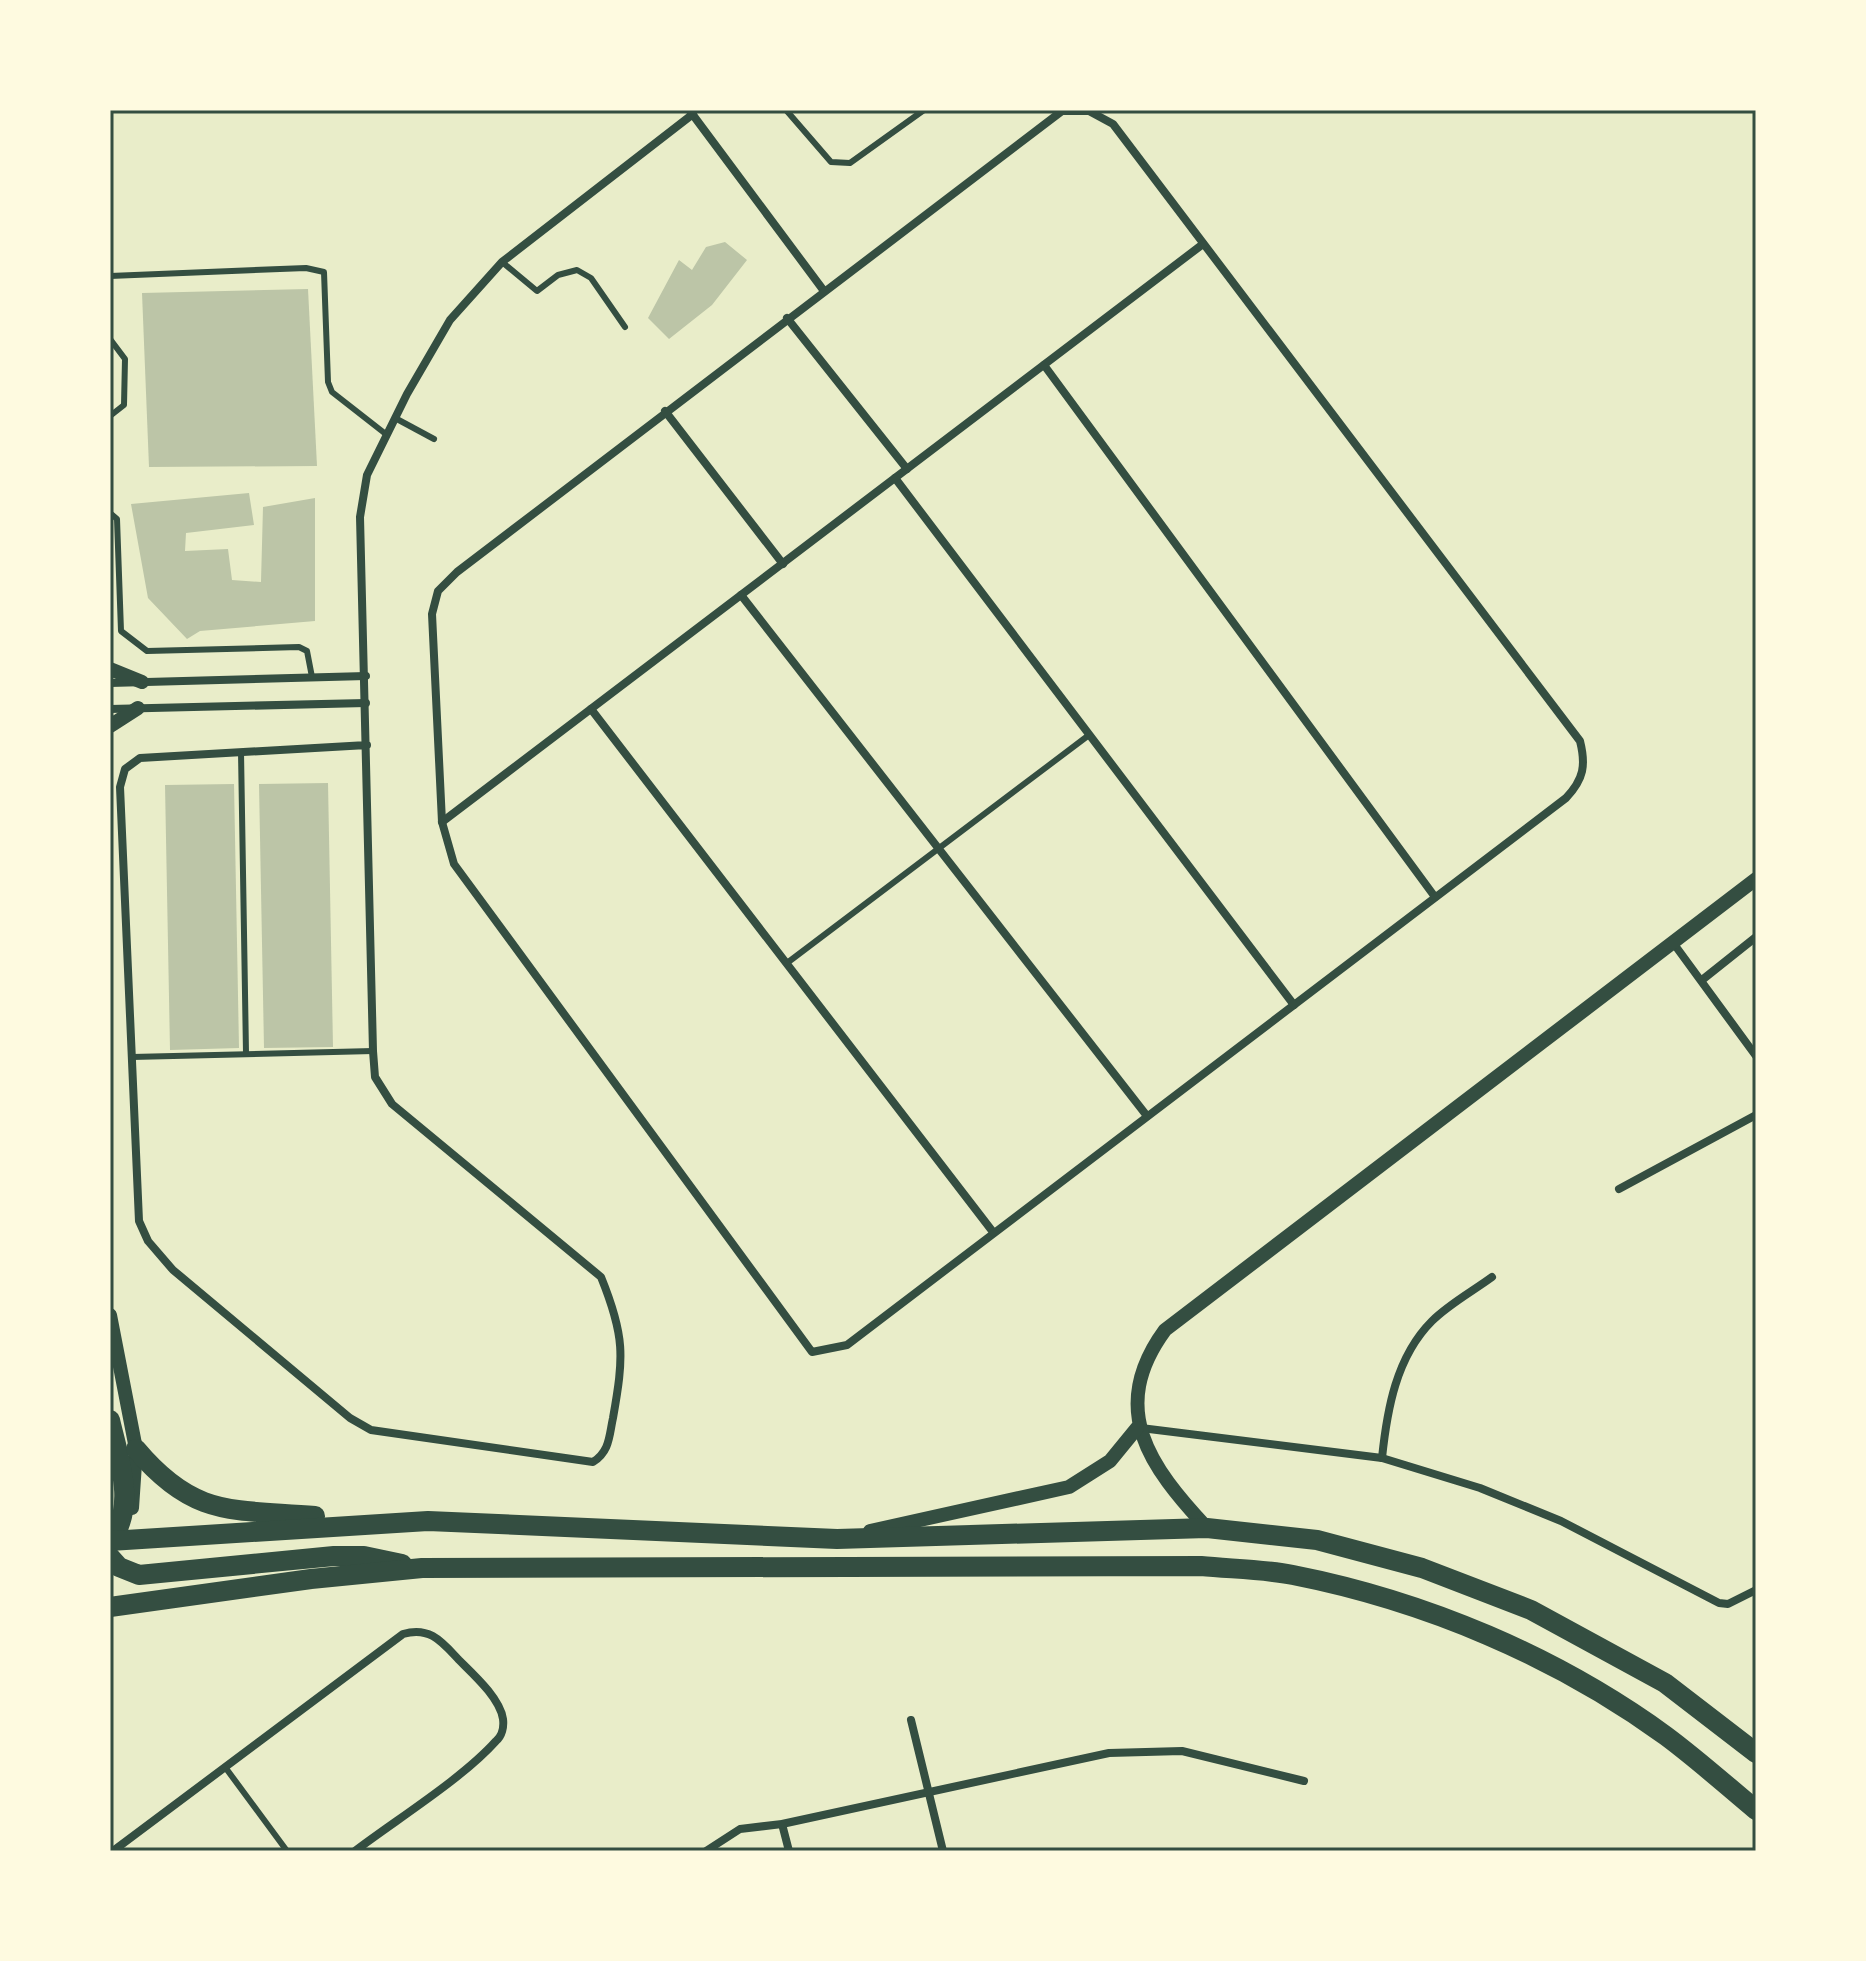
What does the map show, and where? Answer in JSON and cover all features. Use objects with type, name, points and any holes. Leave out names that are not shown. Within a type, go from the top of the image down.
[{"type":"highway","points":[[110,1420],[125,1506],[115,1541],[125,1555],[113,1566],[139,1575],[161,1575],[227,1565],[349,1556],[422,1568]]},
{"type":"highway","points":[[136,1449],[178,1492],[203,1503],[235,1509],[384,1521],[837,1539],[1207,1528],[1317,1540],[1422,1568],[1531,1610],[1665,1683],[1756,1753]]},
{"type":"highway","points":[[115,1541],[384,1521]]},
{"type":"highway","points":[[110,1607],[311,1579],[422,1568],[1201,1566],[1290,1575],[1382,1596],[1473,1629],[1559,1670],[1665,1735],[1756,1810]]},
{"type":"street","points":[[1062,111],[1089,111],[1113,124],[1203,244],[1580,741],[1585,762],[1580,783],[1566,798],[847,1345],[812,1352],[454,864],[442,822],[432,614],[438,591],[457,572],[665,411],[1062,111]]},
{"type":"street","points":[[367,745],[140,758],[125,769],[120,787],[139,1221],[148,1241],[173,1270],[350,1418],[371,1430],[593,1462],[607,1448],[623,1362],[615,1313],[601,1277],[392,1104],[375,1077],[366,676],[360,517],[367,475],[450,320],[502,262],[691,112],[824,291]]},
{"type":"street","points":[[442,822],[1203,244]]},
{"type":"street","points":[[787,318],[907,469]]},
{"type":"street","points":[[1044,365],[1435,897]]},
{"type":"street","points":[[665,411],[783,564]]},
{"type":"street","points":[[895,478],[1294,1005]]},
{"type":"street","points":[[741,595],[1147,1116]]},
{"type":"street","points":[[110,669],[142,682]]},
{"type":"street","points":[[110,683],[366,676]]},
{"type":"street","points":[[110,709],[366,703]]},
{"type":"street","points":[[110,726],[138,708]]},
{"type":"street","points":[[591,709],[993,1232]]},
{"type":"street","points":[[1207,1528],[1152,1457],[1137,1428],[1140,1382],[1149,1352],[1165,1330],[1756,879]]},
{"type":"street","points":[[1702,980],[1756,937]]},
{"type":"street","points":[[1674,944],[1756,1056]]},
{"type":"street","points":[[1619,1189],[1756,1115]]},
{"type":"street","points":[[1382,1458],[1387,1411],[1411,1345],[1434,1319],[1492,1277]]},
{"type":"street","points":[[110,1315],[136,1449],[133,1502],[115,1541]]},
{"type":"street","points":[[1137,1428],[1382,1458],[1480,1488],[1561,1521],[1719,1603],[1728,1604],[1756,1590]]},
{"type":"street","points":[[837,1539],[1069,1487],[1110,1461],[1137,1428]]},
{"type":"street","points":[[113,1851],[403,1634],[420,1631],[437,1637],[501,1711],[503,1727],[499,1739],[355,1851]]},
{"type":"street","points":[[911,1720],[943,1851]]},
{"type":"street","points":[[706,1851],[740,1829],[782,1824],[1109,1753],[1182,1751],[1304,1781]]},
{"type":"street","points":[[782,1824],[789,1851]]},
{"type":"lane","points":[[786,110],[831,162],[850,163],[924,110]]},
{"type":"lane","points":[[502,262],[537,291],[577,270],[591,278],[625,327]]},
{"type":"lane","points":[[110,276],[306,268],[324,272],[328,382],[332,392],[387,435]]},
{"type":"lane","points":[[110,339],[125,359],[124,405],[110,416]]},
{"type":"lane","points":[[395,418],[434,439]]},
{"type":"lane","points":[[110,513],[117,519],[121,631],[133,644],[147,651],[299,647],[307,651],[312,677]]},
{"type":"lane","points":[[787,963],[1089,735]]},
{"type":"lane","points":[[241,752],[246,1053]]},
{"type":"lane","points":[[132,1057],[373,1051]]},
{"type":"lane","points":[[225,1767],[287,1851]]},
{"type":"building","points":[[725,242],[747,260],[712,305],[669,339],[648,318],[679,260],[692,270],[706,247]]},
{"type":"building","points":[[308,289],[317,466],[149,467],[142,293]]},
{"type":"building","points":[[249,493],[254,525],[186,533],[185,551],[228,549],[232,580],[261,582],[263,507],[315,498],[315,621],[200,631],[187,639],[148,598],[131,504]]},
{"type":"building","points":[[328,783],[333,1047],[264,1048],[259,784]]},
{"type":"building","points":[[234,784],[239,1048],[170,1050],[165,785]]}]
